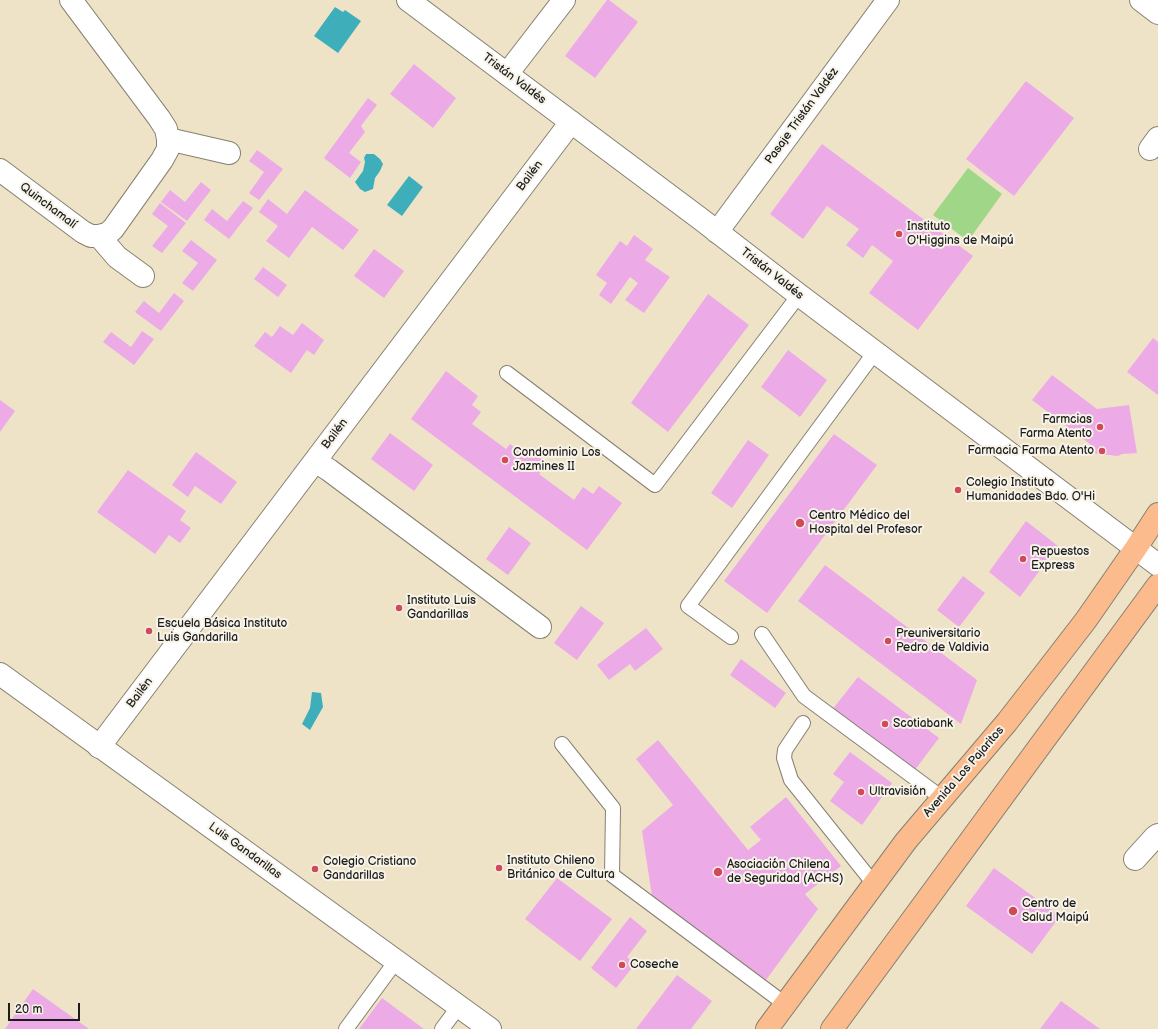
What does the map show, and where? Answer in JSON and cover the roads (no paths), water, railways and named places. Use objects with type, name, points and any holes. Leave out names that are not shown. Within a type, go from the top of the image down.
[{"type":"main road","name":"Avenida Los Pajaritos","points":[[767,1029],[906,841],[1007,722],[1086,620],[1158,514]]},
{"type":"main road","points":[[832,1029],[1158,585]]},
{"type":"street","points":[[71,0],[166,129],[168,149],[162,160],[113,229],[107,234],[99,236],[117,257],[143,276]]},
{"type":"street","name":"Tristán Valdés","points":[[408,0],[1158,564]]},
{"type":"street","points":[[507,74],[564,0]]},
{"type":"street","name":"Pasaje Tristán Valdéz","points":[[717,232],[888,0]]},
{"type":"street","points":[[1141,0],[1158,13]]},
{"type":"street","name":"Bailén","points":[[100,747],[571,122]]},
{"type":"street","points":[[168,139],[229,153]]},
{"type":"street","name":"Quinchamalí","points":[[0,170],[83,232],[90,236],[99,236]]},
{"type":"street","points":[[315,461],[336,475],[540,627]]},
{"type":"street","name":"Luis Gandarillas","points":[[0,674],[490,1029]]},
{"type":"street","points":[[1136,859],[1155,836],[1158,835]]},
{"type":"lane","points":[[507,373],[655,485],[799,295]]},
{"type":"lane","points":[[731,637],[688,606],[875,352]]},
{"type":"lane","points":[[762,634],[804,696],[942,798]]},
{"type":"lane","points":[[803,723],[785,750],[784,758],[791,780],[874,884]]},
{"type":"lane","points":[[562,744],[613,808],[612,875],[785,1004]]},
{"type":"lane","points":[[346,1029],[396,961]]},
{"type":"lane","points":[[442,1029],[458,1006]]},
{"type":"water","points":[[335,7],[343,12],[345,10],[361,21],[338,53],[314,36]]},
{"type":"water","points":[[366,154],[374,154],[383,164],[375,178],[373,189],[365,192],[360,189],[355,182],[363,171],[365,162],[364,158]]},
{"type":"water","points":[[409,176],[423,187],[402,216],[387,205]]},
{"type":"water","points":[[312,692],[321,693],[323,707],[310,730],[302,724],[310,708]]},
{"type":"place","name":"Instituto O'Higgins de Maipú","points":[[899,234]]},
{"type":"place","name":"Farmcias Farma Atento","points":[[1100,427]]},
{"type":"place","name":"Farmacia Farma Atento","points":[[1102,451]]},
{"type":"place","name":"Condominio Los Jazmines II","points":[[505,460]]},
{"type":"place","name":"Colegio Instituto Humanidades Bdo. O'Hi","points":[[958,490]]},
{"type":"place","name":"Centro Médico del Hospital del Profesor","points":[[800,523]]},
{"type":"place","name":"Repuestos Express","points":[[1023,559]]},
{"type":"place","name":"Instituto Luis Gandarillas","points":[[399,608]]},
{"type":"place","name":"Escuela Básica Instituto Luis Gandarilla","points":[[149,631]]},
{"type":"place","name":"Preuniversitario Pedro de Valdivia","points":[[888,641]]},
{"type":"place","name":"Scotiabank","points":[[885,724]]},
{"type":"place","name":"Ultravisión","points":[[861,792]]},
{"type":"place","name":"Instituto Chileno Británico de Cultura","points":[[499,868]]},
{"type":"place","name":"Colegio Cristiano Gandarillas","points":[[315,869]]},
{"type":"place","name":"Asociación Chilena de Seguridad (ACHS)","points":[[718,872]]},
{"type":"place","name":"Centro de Salud Maipú","points":[[1013,911]]},
{"type":"place","name":"Coseche","points":[[622,965]]}]
